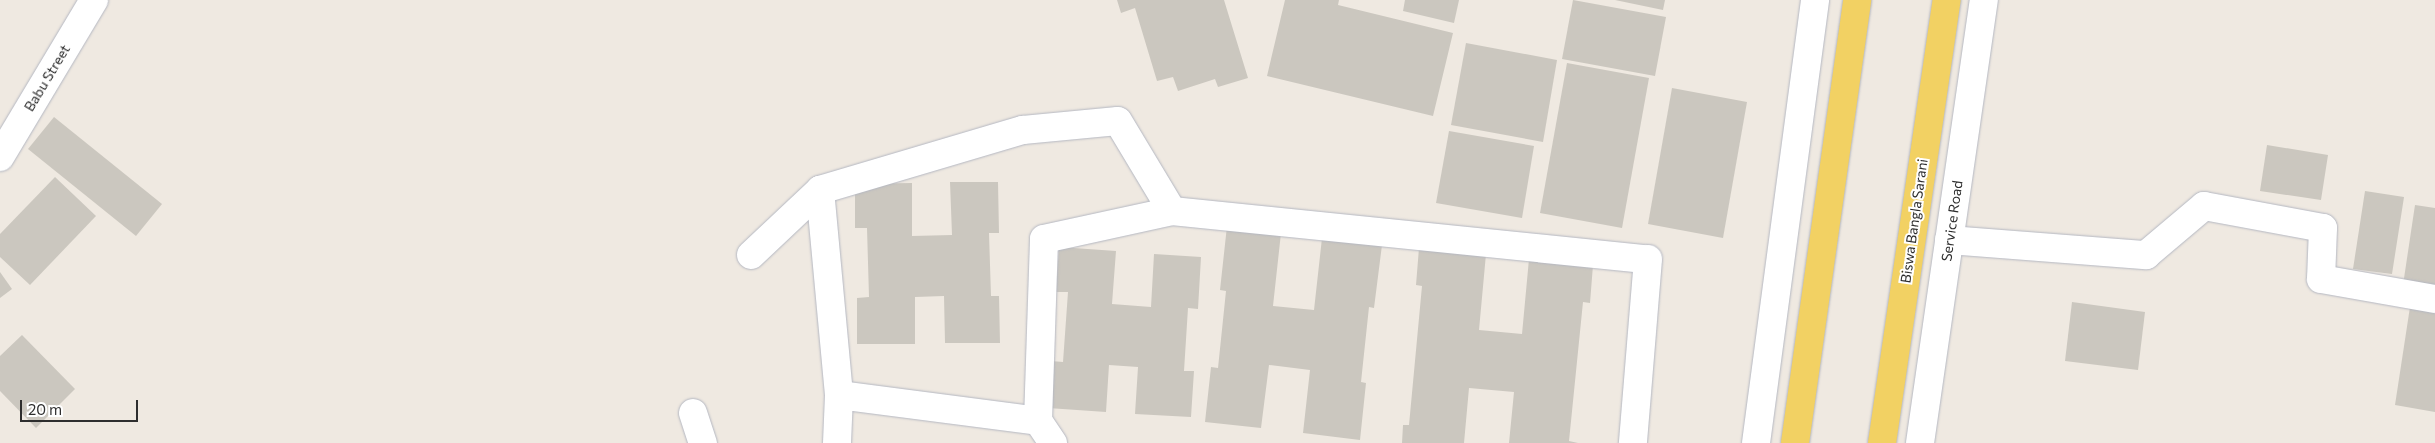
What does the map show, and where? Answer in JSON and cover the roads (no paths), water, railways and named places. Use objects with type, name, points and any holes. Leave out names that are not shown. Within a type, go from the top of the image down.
[{"type":"main road","points":[[1795,443],[1857,0]]},
{"type":"main road","name":"Biswa Bangla Sarani","points":[[1882,443],[1947,0]]},
{"type":"street","name":"Babu Street","points":[[0,157],[94,0]]},
{"type":"street","points":[[1756,443],[1814,0]]},
{"type":"street","name":"Service Road","points":[[1920,443],[1984,0]]},
{"type":"street","points":[[751,255],[820,190],[1023,130],[1118,121],[1172,211]]},
{"type":"street","points":[[820,190],[839,395],[837,443]]},
{"type":"street","points":[[1949,240],[2146,255],[2204,206],[2323,228],[2322,279],[2435,299]]},
{"type":"street","points":[[1054,443],[1038,421],[1044,239],[1172,211],[1648,259],[1633,443]]},
{"type":"street","points":[[839,395],[1038,421]]},
{"type":"street","points":[[692,413],[703,443]]}]
